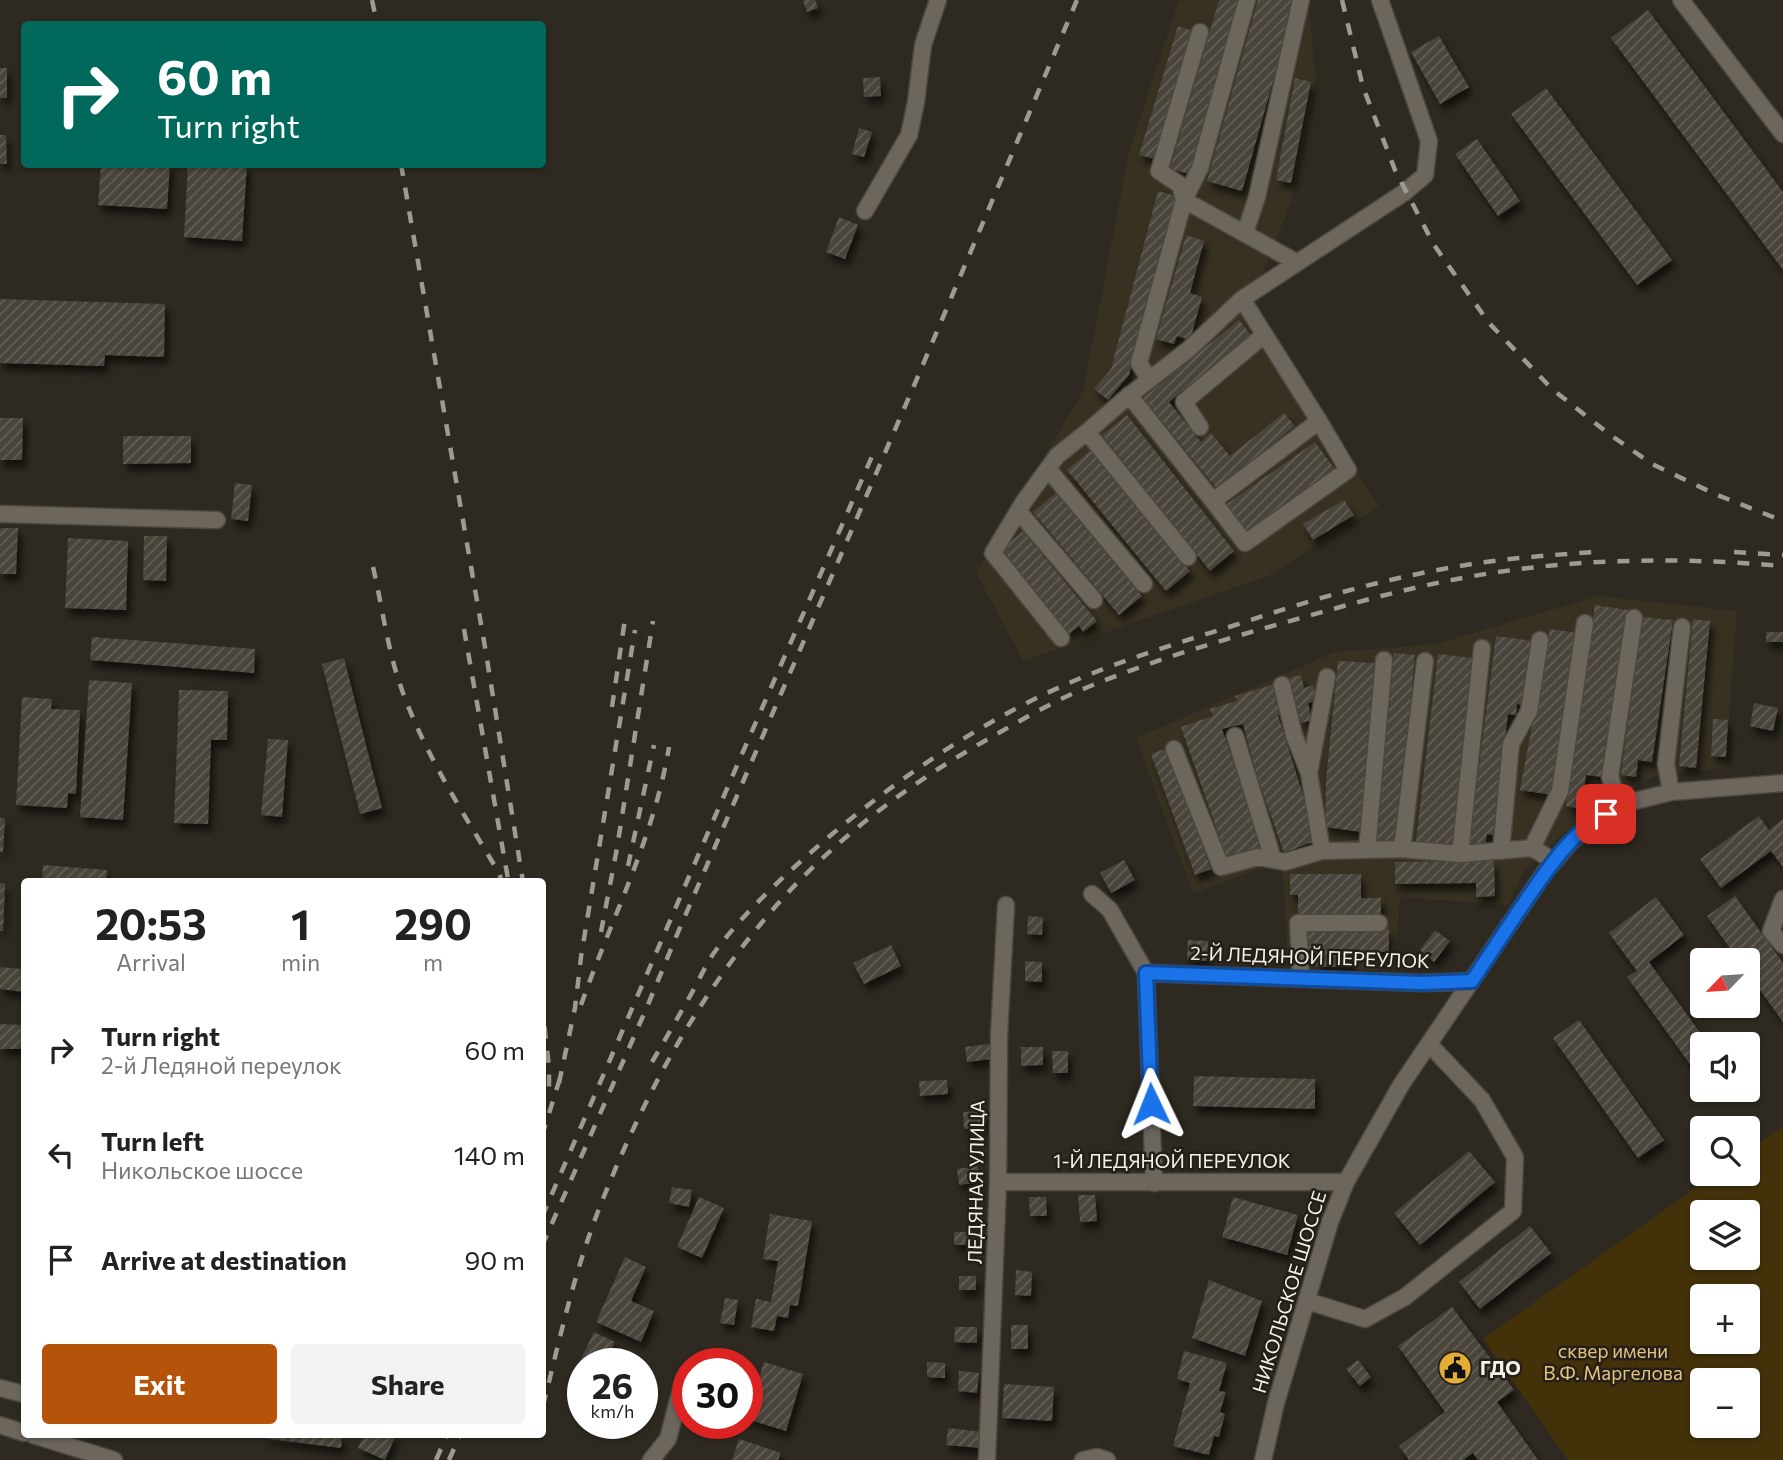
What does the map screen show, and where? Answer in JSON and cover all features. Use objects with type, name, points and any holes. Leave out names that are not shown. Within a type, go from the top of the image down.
[{"type":"street","points":[[865,211],[909,135],[923,45],[938,0]]},
{"type":"street","points":[[1149,379],[1139,363],[1184,200],[1200,168],[1247,0]]},
{"type":"street","points":[[1245,233],[1257,197],[1301,0]]},
{"type":"street","points":[[1061,638],[993,553],[1023,503],[1057,456],[1189,349],[1242,299],[1405,192],[1425,174],[1429,141],[1380,0]]},
{"type":"street","points":[[1681,0],[1783,134]]},
{"type":"street","points":[[1200,32],[1158,171],[1180,185],[1184,200],[1296,262]]},
{"type":"street","points":[[1129,396],[1245,543],[1348,470],[1242,299]]},
{"type":"street","points":[[1200,427],[1184,402],[1264,335]]},
{"type":"street","points":[[1213,501],[1319,421]]},
{"type":"street","points":[[1087,432],[1188,557]]},
{"type":"street","points":[[1048,469],[1144,584]]},
{"type":"street","points":[[1019,512],[1094,600]]},
{"type":"street","points":[[0,514],[217,520]]},
{"type":"street","points":[[1620,807],[1610,777],[1634,618]]},
{"type":"street","points":[[1532,848],[1560,791],[1585,623]]},
{"type":"street","points":[[1671,792],[1666,764],[1682,627]]},
{"type":"street","points":[[1501,851],[1511,744],[1529,712],[1540,640]]},
{"type":"street","points":[[1460,854],[1482,648]]},
{"type":"street","points":[[1367,850],[1384,660]]},
{"type":"street","points":[[1402,849],[1425,660]]},
{"type":"street","points":[[1309,773],[1327,677]]},
{"type":"street","points":[[1282,685],[1294,735],[1309,773],[1322,851]]},
{"type":"street","points":[[1235,736],[1273,859]]},
{"type":"street","points":[[1174,749],[1221,867],[1258,857],[1285,862],[1322,851],[1402,849],[1460,854],[1532,848],[1554,861]]},
{"type":"street","name":"НИКОЛЬСКОЕ ШОССЕ","points":[[1263,1460],[1276,1403],[1330,1222],[1346,1182],[1401,1085],[1545,872],[1592,822],[1626,803],[1671,792],[1783,783]]},
{"type":"street","points":[[1092,894],[1110,910],[1146,973],[1154,1183]]},
{"type":"street","points":[[1783,899],[1771,931],[1783,945]]},
{"type":"street","name":"ЛЕДЯНАЯ УЛИЦА","points":[[987,1460],[998,1182],[999,1035],[1006,905]]},
{"type":"street","points":[[1301,979],[1298,923],[1379,923]]},
{"type":"street","name":"2-Й ЛЕДЯНОЙ ПЕРЕУЛОК","points":[[1146,973],[1423,983],[1472,981]]},
{"type":"street","points":[[1307,1301],[1364,1319],[1405,1297],[1513,1211],[1515,1157],[1482,1100],[1429,1044]]},
{"type":"street","name":"1-Й ЛЕДЯНОЙ ПЕРЕУЛОК","points":[[998,1182],[1346,1182]]},
{"type":"street","points":[[0,1388],[21,1393]]},
{"type":"street","points":[[651,1460],[667,1440],[672,1422]]},
{"type":"street","points":[[0,1425],[21,1432]]},
{"type":"street","points":[[43,1438],[114,1460]]},
{"type":"street","points":[[1083,1460],[1097,1457],[1107,1460]]},
{"type":"shaded area","points":[[1179,0],[1308,0],[1316,79],[1291,203],[1250,304],[1379,506],[1268,576],[1023,661],[976,573],[1083,391],[1129,152]]},
{"type":"shaded area","points":[[1598,596],[1737,611],[1725,768],[1655,776],[1590,810],[1525,868],[1508,905],[1400,897],[1395,961],[1378,970],[1289,971],[1283,871],[1267,866],[1193,893],[1136,738],[1335,652],[1436,644]]},
{"type":"green space","name":"сквер имени В.Ф. Маргелова","points":[[1783,1126],[1783,1460],[1568,1460],[1483,1339],[1698,1186],[1760,1186],[1760,1142]]},
{"type":"building","points":[[803,0],[815,0],[818,8],[807,12]]},
{"type":"building","points":[[1219,0],[1240,0],[1189,174],[1170,169]]},
{"type":"building","points":[[1258,0],[1296,0],[1242,191],[1207,181]]},
{"type":"building","points":[[1648,10],[1783,192],[1783,270],[1611,38]]},
{"type":"building","points":[[1178,26],[1193,31],[1155,159],[1139,155]]},
{"type":"building","points":[[1439,36],[1469,87],[1440,104],[1411,52]]},
{"type":"building","points":[[0,68],[7,68],[7,98],[0,98]]},
{"type":"building","points":[[880,77],[881,96],[864,97],[863,78]]},
{"type":"building","points":[[1295,78],[1311,82],[1291,183],[1276,180]]},
{"type":"building","points":[[1546,88],[1672,260],[1637,285],[1511,114]]},
{"type":"building","points":[[859,128],[872,132],[864,157],[852,154]]},
{"type":"building","points":[[0,135],[6,135],[7,164],[0,164]]},
{"type":"building","points":[[1477,139],[1520,201],[1498,216],[1455,154]]},
{"type":"building","points":[[101,168],[170,168],[167,209],[98,205]]},
{"type":"building","points":[[188,168],[247,168],[242,241],[184,237]]},
{"type":"building","points":[[1158,191],[1176,196],[1129,375],[1108,400],[1094,389],[1111,369]]},
{"type":"building","points":[[839,217],[858,225],[845,259],[826,252]]},
{"type":"building","points":[[1186,235],[1204,241],[1190,293],[1202,297],[1190,340],[1177,336],[1174,344],[1156,339]]},
{"type":"building","points":[[0,299],[165,304],[164,357],[105,355],[104,366],[0,363]]},
{"type":"building","points":[[1239,320],[1251,335],[1169,402],[1201,442],[1211,433],[1230,456],[1284,413],[1295,426],[1217,489],[1143,398]]},
{"type":"building","points":[[1127,415],[1234,551],[1210,571],[1102,435]]},
{"type":"building","points":[[0,418],[23,418],[22,460],[0,460]]},
{"type":"building","points":[[123,436],[191,436],[191,463],[123,464]]},
{"type":"building","points":[[1315,442],[1335,469],[1244,534],[1224,506]]},
{"type":"building","points":[[1092,449],[1190,571],[1166,591],[1067,470]]},
{"type":"building","points":[[235,483],[252,485],[248,521],[231,519]]},
{"type":"building","points":[[1056,493],[1142,596],[1119,615],[1033,512]]},
{"type":"building","points":[[1344,500],[1354,515],[1313,540],[1303,524]]},
{"type":"building","points":[[0,528],[18,528],[16,574],[0,574]]},
{"type":"building","points":[[1023,531],[1097,621],[1083,632],[1079,626],[1069,634],[1001,551]]},
{"type":"building","points":[[144,536],[167,536],[166,581],[143,580]]},
{"type":"building","points":[[68,538],[128,541],[126,610],[65,608]]},
{"type":"building","points":[[1595,605],[1628,610],[1603,777],[1586,775],[1581,809],[1566,806]]},
{"type":"building","points":[[1642,617],[1673,620],[1652,762],[1638,760],[1636,777],[1621,775]]},
{"type":"building","points":[[1693,619],[1710,621],[1696,768],[1679,766]]},
{"type":"building","points":[[1550,629],[1577,633],[1552,795],[1520,790]]},
{"type":"building","points":[[1766,632],[1783,632],[1783,642],[1766,642]]},
{"type":"building","points":[[1496,636],[1533,641],[1524,705],[1517,704],[1516,715],[1508,714],[1493,835],[1487,834],[1485,845],[1469,843]]},
{"type":"building","points":[[92,637],[255,649],[254,673],[90,660]]},
{"type":"building","points":[[1394,653],[1415,655],[1398,842],[1377,840]]},
{"type":"building","points":[[1438,654],[1474,658],[1453,846],[1416,841]]},
{"type":"building","points":[[344,658],[382,808],[360,814],[322,664]]},
{"type":"building","points":[[1338,661],[1374,663],[1369,766],[1362,832],[1325,827],[1326,781]]},
{"type":"building","points":[[1301,675],[1304,688],[1313,685],[1317,701],[1308,703],[1312,720],[1301,723],[1289,678]]},
{"type":"building","points":[[89,680],[132,683],[123,820],[80,817]]},
{"type":"building","points":[[1275,684],[1282,714],[1278,715],[1317,840],[1284,853],[1258,779],[1243,724],[1222,729],[1263,847],[1227,859],[1181,727],[1213,716],[1210,709],[1237,701],[1235,696]]},
{"type":"building","points":[[179,690],[228,691],[227,740],[211,740],[208,824],[174,823]]},
{"type":"building","points":[[22,697],[52,699],[51,709],[80,710],[76,794],[68,793],[67,808],[16,805]]},
{"type":"building","points":[[1754,703],[1778,708],[1773,731],[1750,726]]},
{"type":"building","points":[[1713,719],[1728,720],[1726,757],[1711,756]]},
{"type":"building","points":[[268,739],[288,740],[282,817],[261,815]]},
{"type":"building","points":[[1167,748],[1211,869],[1195,875],[1151,754]]},
{"type":"building","points":[[1759,816],[1769,830],[1783,819],[1783,867],[1771,851],[1721,888],[1700,859]]},
{"type":"building","points":[[0,818],[5,818],[3,852],[0,852]]},
{"type":"building","points":[[1124,860],[1135,880],[1111,893],[1100,873]]},
{"type":"building","points":[[1494,861],[1495,896],[1476,897],[1476,883],[1395,884],[1395,862]]},
{"type":"building","points":[[43,865],[107,870],[106,878],[42,878]]},
{"type":"building","points":[[1290,874],[1361,874],[1361,898],[1381,898],[1381,914],[1298,914],[1298,895],[1290,895]]},
{"type":"building","points":[[0,883],[5,884],[3,931],[0,931]]},
{"type":"building","points":[[1735,896],[1783,963],[1783,1022],[1760,990],[1760,948],[1730,948],[1707,916]]},
{"type":"building","points":[[1656,897],[1684,935],[1649,962],[1700,1032],[1690,1032],[1690,1064],[1627,977],[1637,971],[1609,933]]},
{"type":"building","points":[[1028,916],[1043,917],[1042,935],[1027,934]]},
{"type":"building","points":[[1389,929],[1389,952],[1352,952],[1352,967],[1316,967],[1316,952],[1308,952],[1307,930]]},
{"type":"building","points":[[1435,930],[1450,941],[1434,962],[1420,950]]},
{"type":"building","points":[[1188,940],[1208,941],[1207,961],[1187,959]]},
{"type":"building","points":[[891,945],[901,966],[864,984],[853,963]]},
{"type":"building","points":[[1025,961],[1042,962],[1042,982],[1025,981]]},
{"type":"building","points":[[0,967],[21,969],[21,992],[0,989]]},
{"type":"building","points":[[1579,1020],[1664,1140],[1638,1158],[1553,1038]]},
{"type":"building","points":[[0,1024],[21,1025],[21,1049],[0,1049]]},
{"type":"building","points":[[990,1044],[992,1059],[967,1062],[965,1047]]},
{"type":"building","points":[[1021,1047],[1043,1047],[1043,1065],[1021,1066]]},
{"type":"building","points":[[1052,1051],[1068,1051],[1068,1073],[1053,1073]]},
{"type":"building","points":[[1194,1076],[1315,1079],[1315,1109],[1193,1106]]},
{"type":"building","points":[[947,1080],[948,1094],[920,1096],[919,1081]]},
{"type":"building","points":[[984,1111],[985,1128],[964,1129],[963,1112]]},
{"type":"building","points":[[1469,1151],[1495,1182],[1420,1245],[1394,1213]]},
{"type":"building","points":[[978,1166],[980,1182],[959,1185],[957,1169]]},
{"type":"building","points":[[672,1187],[692,1190],[689,1207],[669,1203]]},
{"type":"building","points":[[1078,1195],[1095,1195],[1097,1221],[1080,1222]]},
{"type":"building","points":[[699,1197],[724,1208],[702,1258],[677,1247]]},
{"type":"building","points":[[1029,1197],[1046,1197],[1047,1216],[1030,1216]]},
{"type":"building","points":[[1233,1197],[1298,1215],[1287,1255],[1222,1237]]},
{"type":"building","points":[[770,1214],[812,1221],[798,1306],[790,1305],[788,1318],[777,1316],[774,1331],[751,1327],[756,1299],[771,1302],[778,1261],[763,1259]]},
{"type":"building","points":[[1530,1226],[1551,1253],[1480,1309],[1459,1282]]},
{"type":"building","points":[[954,1232],[976,1232],[976,1245],[954,1245]]},
{"type":"building","points":[[625,1257],[646,1267],[631,1301],[654,1311],[641,1342],[596,1322]]},
{"type":"building","points":[[1016,1270],[1032,1272],[1031,1296],[1015,1295]]},
{"type":"building","points":[[959,1276],[976,1276],[976,1290],[959,1290]]},
{"type":"building","points":[[1209,1280],[1262,1301],[1245,1356],[1192,1338]]},
{"type":"building","points":[[725,1298],[738,1300],[734,1325],[720,1323]]},
{"type":"building","name":"ГДО","points":[[1452,1307],[1514,1390],[1497,1402],[1538,1460],[1478,1460],[1473,1453],[1463,1460],[1409,1460],[1399,1446],[1445,1412],[1398,1346]]},
{"type":"building","points":[[1011,1325],[1028,1325],[1028,1349],[1011,1349]]},
{"type":"building","points":[[955,1327],[977,1327],[977,1343],[954,1342]]},
{"type":"building","points":[[594,1332],[615,1342],[612,1348],[586,1348]]},
{"type":"building","points":[[1184,1351],[1227,1363],[1219,1391],[1226,1392],[1220,1412],[1225,1414],[1219,1437],[1214,1436],[1209,1455],[1173,1446],[1190,1383],[1177,1379]]},
{"type":"building","points":[[1358,1360],[1371,1377],[1360,1386],[1346,1369]]},
{"type":"building","points":[[764,1362],[803,1374],[786,1431],[763,1424]]},
{"type":"building","points":[[927,1362],[945,1363],[945,1378],[927,1377]]},
{"type":"building","points":[[959,1371],[979,1373],[977,1393],[958,1391]]},
{"type":"building","points":[[1004,1384],[1054,1387],[1052,1421],[1002,1418]]},
{"type":"building","points":[[948,1428],[983,1432],[981,1448],[946,1445]]},
{"type":"building","points":[[263,1438],[342,1438],[341,1448]]},
{"type":"building","points":[[363,1438],[395,1438],[385,1460],[358,1448]]},
{"type":"building","points":[[739,1439],[781,1453],[778,1460],[732,1460]]},
{"type":"railway","points":[[372,0],[376,21]]},
{"type":"railway","points":[[546,1237],[916,381],[1077,0]]},
{"type":"railway","points":[[1342,0],[1363,87],[1395,170],[1434,245],[1489,323],[1552,389],[1652,464],[1715,494],[1783,521]]},
{"type":"railway","points":[[402,168],[522,878]]},
{"type":"railway","points":[[546,1208],[873,454]]},
{"type":"railway","points":[[652,1062],[713,955],[770,890],[831,835],[891,788],[953,745],[1019,707],[1127,660],[1356,588],[1482,563],[1595,552]]},
{"type":"railway","points":[[1734,552],[1783,555]]},
{"type":"railway","points":[[546,1394],[574,1286],[597,1214],[647,1100],[687,1028],[733,959],[783,898],[837,845],[895,798],[926,777],[1040,710],[1116,676],[1235,637],[1398,592],[1507,571],[1586,563],[1704,561],[1783,566]]},
{"type":"railway","points":[[373,567],[392,659],[405,699],[428,750],[501,878]]},
{"type":"railway","points":[[612,707],[625,619]]},
{"type":"railway","points":[[601,932],[653,621]]},
{"type":"railway","points":[[464,629],[508,878]]},
{"type":"railway","points":[[559,1083],[575,1008],[635,630]]},
{"type":"railway","points":[[628,866],[654,745]]},
{"type":"railway","points":[[581,1005],[653,814],[669,747]]},
{"type":"railway","points":[[546,1040],[549,1095]]},
{"type":"railway","points":[[546,1123],[561,1075]]},
{"type":"railway","points":[[436,1460],[446,1438]]},
{"type":"railway","points":[[449,1460],[459,1438]]},
{"type":"place","name":"ГДО","points":[[1455,1368]]},
{"type":"route","points":[[1151,1104],[1146,973],[1423,983],[1472,981],[1545,872],[1592,822],[1606,814]]}]
